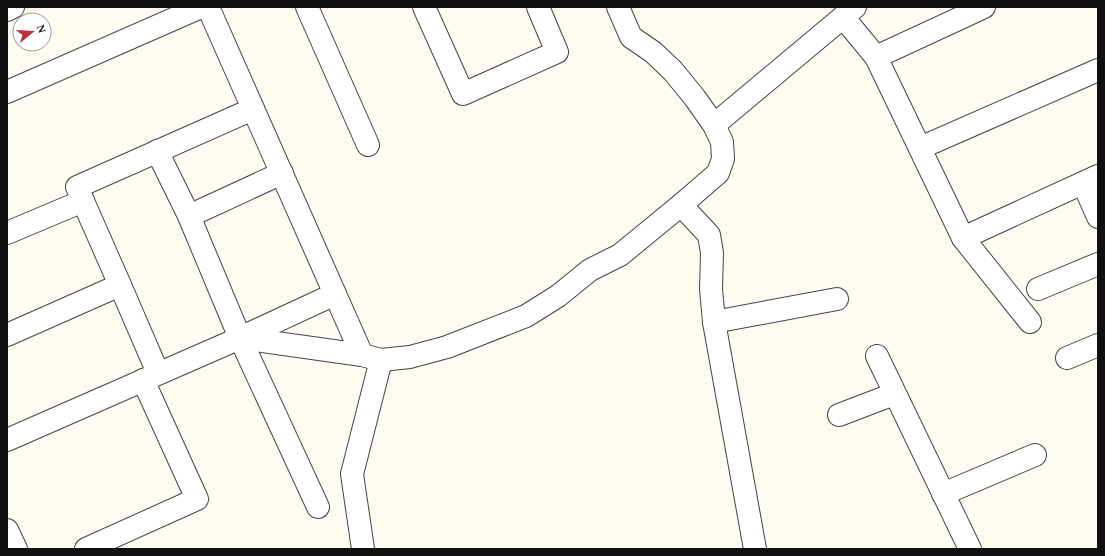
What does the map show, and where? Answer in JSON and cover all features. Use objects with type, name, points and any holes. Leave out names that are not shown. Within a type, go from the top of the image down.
[{"type":"street","points":[[7,10],[13,7]]},
{"type":"street","points":[[7,92],[201,7]]},
{"type":"street","points":[[208,7],[335,294],[372,357],[352,474],[362,549]]},
{"type":"street","points":[[307,7],[368,145]]},
{"type":"street","points":[[424,7],[462,94],[557,52],[538,7]]},
{"type":"street","points":[[240,338],[372,357],[410,357],[447,347],[526,316],[558,296],[590,270],[620,255],[718,173],[723,159],[722,142],[714,125],[673,71],[653,52],[631,37],[618,7]]},
{"type":"street","points":[[876,57],[984,7]]},
{"type":"street","points":[[714,125],[849,12],[876,57],[963,238],[1030,322]]},
{"type":"street","points":[[920,148],[1098,70]]},
{"type":"street","points":[[86,549],[197,499],[151,377],[120,285],[77,187],[253,109]]},
{"type":"street","points":[[157,151],[189,216],[240,338],[318,507]]},
{"type":"street","points":[[189,216],[282,173]]},
{"type":"street","points":[[963,238],[1091,179],[1098,217]]},
{"type":"street","points":[[7,233],[83,201]]},
{"type":"street","points":[[681,205],[709,235],[712,253],[711,289],[714,322],[755,549]]},
{"type":"street","points":[[1038,289],[1098,264]]},
{"type":"street","points":[[7,335],[120,285]]},
{"type":"street","points":[[7,440],[240,338],[335,294]]},
{"type":"street","points":[[714,322],[837,299]]},
{"type":"street","points":[[1067,358],[1098,345]]},
{"type":"street","points":[[876,356],[970,549]]},
{"type":"street","points":[[838,415],[894,394]]},
{"type":"street","points":[[943,494],[1036,455]]},
{"type":"street","points":[[7,530],[16,549]]}]
